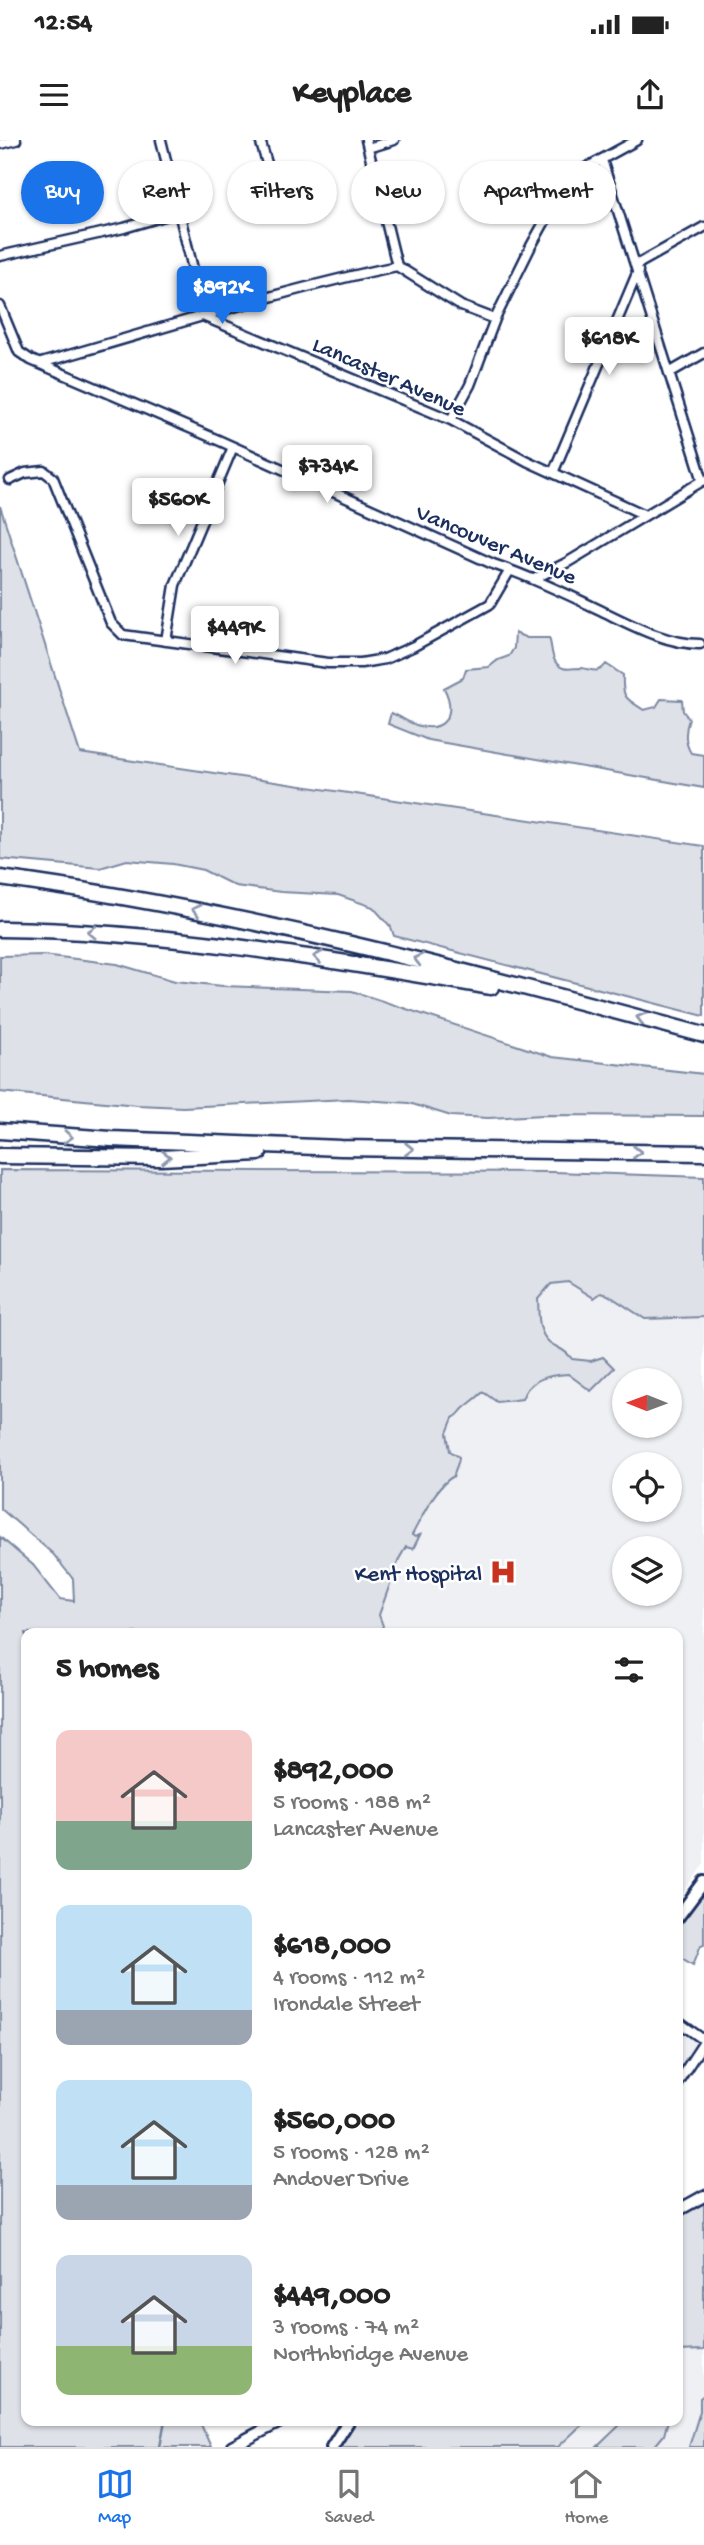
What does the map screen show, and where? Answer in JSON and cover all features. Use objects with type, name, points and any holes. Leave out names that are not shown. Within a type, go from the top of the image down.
[{"type":"highway","points":[[0,878],[155,902],[307,932],[704,1035]]},
{"type":"highway","points":[[0,929],[119,934],[233,945],[579,1002]]},
{"type":"highway","points":[[0,1131],[111,1139],[341,1148],[704,1153]]},
{"type":"highway","points":[[0,1156],[184,1157],[341,1148]]},
{"type":"main road","points":[[683,1910],[704,1882]]},
{"type":"main road","points":[[332,2447],[345,2426]]},
{"type":"street","points":[[0,144],[16,140]]},
{"type":"street","points":[[161,140],[166,161]]},
{"type":"street","points":[[260,140],[266,161]]},
{"type":"street","points":[[394,140],[367,144],[397,266],[461,306],[495,319]]},
{"type":"street","points":[[451,420],[470,385],[495,319],[565,185],[571,176],[637,140]]},
{"type":"street","points":[[534,579],[704,481],[602,160]]},
{"type":"street","points":[[0,256],[138,224]]},
{"type":"street","points":[[181,224],[205,317]]},
{"type":"street","points":[[553,473],[637,268],[704,227]]},
{"type":"street","points":[[41,363],[205,317],[291,289],[397,266]]},
{"type":"street","name":"Vancouver Avenue","points":[[0,306],[19,352],[41,363],[534,579],[639,628],[685,644],[700,644]]},
{"type":"street","name":"Lancaster Avenue","points":[[205,317],[451,420],[553,473],[645,515]]},
{"type":"street","points":[[669,373],[704,354]]},
{"type":"street","points":[[166,641],[175,585],[233,447]]},
{"type":"street","points":[[10,480],[25,473],[44,471],[53,478],[111,623],[123,635],[328,663],[361,663],[385,659],[457,624],[490,604],[510,570]]},
{"type":"street","points":[[683,2025],[704,2041],[683,2074]]},
{"type":"street","points":[[683,2208],[704,2196]]},
{"type":"street","points":[[232,2447],[272,2426]]},
{"type":"shaded area","points":[[0,506],[80,753],[704,846],[704,1016],[394,936],[391,927],[373,907],[338,895],[235,886],[203,870],[173,864],[127,860],[100,868],[0,859]]},
{"type":"shaded area","points":[[515,633],[527,638],[549,638],[554,659],[563,668],[597,670],[606,664],[623,675],[626,697],[644,710],[656,707],[661,699],[682,700],[683,711],[689,719],[687,745],[691,753],[704,755],[704,788],[428,740],[388,724],[391,713],[416,725],[434,727],[441,724],[446,720],[449,706],[444,688],[463,678],[466,669],[489,667],[509,656],[514,648]]},
{"type":"shaded area","points":[[43,955],[117,964],[175,981],[223,986],[352,991],[552,1057],[704,1074],[704,1116],[544,1115],[488,1118],[451,1116],[409,1103],[348,1099],[183,1107],[0,1092],[0,956]]},
{"type":"shaded area","points":[[0,1170],[554,1172],[704,1177],[704,1317],[645,1319],[608,1295],[601,1293],[594,1298],[568,1282],[551,1284],[538,1299],[539,1322],[545,1338],[572,1359],[591,1361],[603,1357],[614,1368],[591,1391],[568,1374],[540,1379],[529,1387],[522,1399],[497,1402],[483,1392],[453,1418],[447,1433],[450,1451],[459,1457],[454,1476],[441,1486],[425,1511],[412,1535],[420,1535],[413,1549],[406,1547],[399,1559],[379,1615],[382,1628],[21,1628],[21,2426],[202,2426],[211,2447],[0,2447],[0,1537],[33,1565],[60,1599],[74,1601],[73,1579],[53,1554],[0,1508]]},
{"type":"shaded area","name":"Kent Hospital","points":[[569,1270],[704,1302],[704,1864],[683,1893],[683,1628],[372,1628],[412,1470],[532,1302]]},
{"type":"shaded area","points":[[704,1891],[704,1944],[701,1945],[693,1965],[683,1959],[683,1921]]},
{"type":"shaded area","points":[[683,2023],[704,2037],[704,2053],[683,2084]]},
{"type":"shaded area","points":[[704,2195],[704,2350],[683,2351],[683,2207]]},
{"type":"shaded area","points":[[704,2208],[704,2447],[340,2447],[354,2426],[683,2426],[683,2219]]},
{"type":"shaded area","points":[[704,2395],[704,2447],[689,2447],[700,2411],[700,2398]]},
{"type":"shaded area","points":[[344,2426],[581,2426],[558,2447],[330,2447]]},
{"type":"shaded area","points":[[619,2426],[666,2426],[664,2435],[654,2447],[597,2447]]},
{"type":"waterway","points":[[160,2447],[164,2426]]},
{"type":"place","name":"Kent Hospital","points":[[503,1572]]}]
